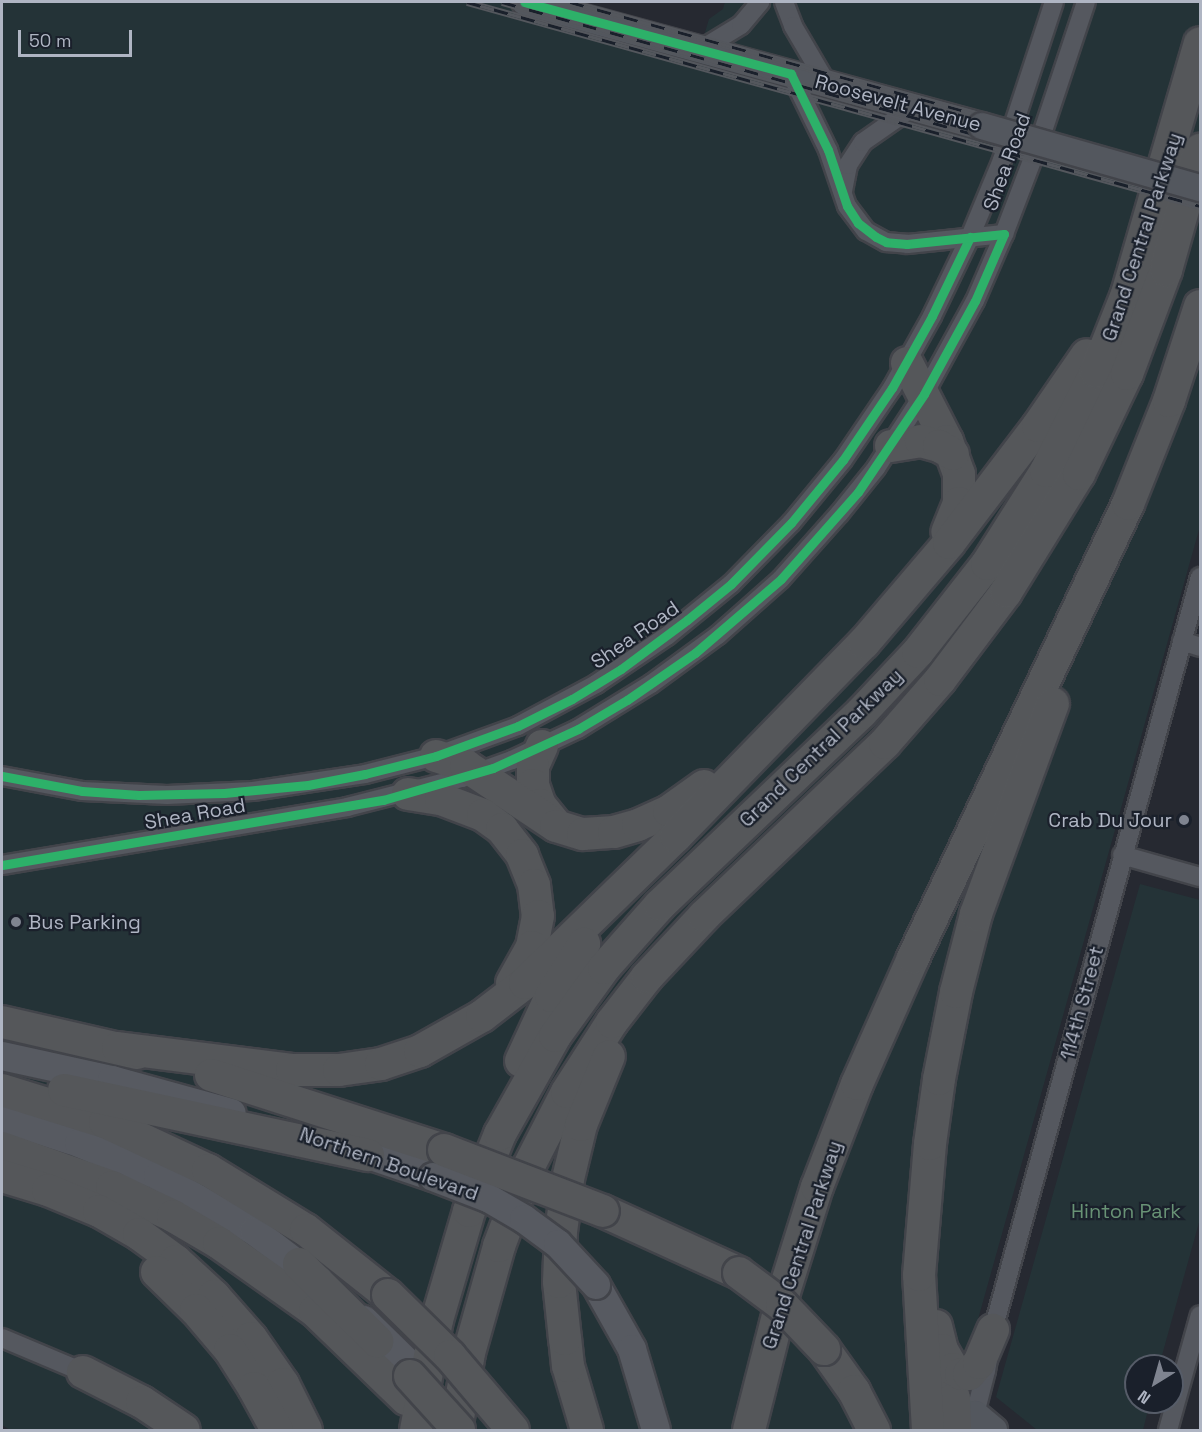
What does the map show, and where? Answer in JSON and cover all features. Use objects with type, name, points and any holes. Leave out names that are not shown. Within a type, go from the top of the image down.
[{"type":"highway","name":"Grand Central Parkway","points":[[416,1431],[425,1374],[444,1293],[469,1211],[493,1150],[526,1084],[566,1020],[604,968],[640,926],[874,700],[918,652],[971,587],[1022,511],[1072,422],[1107,346],[1145,242],[1200,44]]},
{"type":"highway","name":"Grand Central Parkway","points":[[464,1429],[470,1353],[490,1272],[540,1142],[576,1076],[612,1022],[647,977],[704,916],[846,782],[904,722],[974,636],[1037,545],[1092,449],[1134,357],[1166,270],[1200,150]]},
{"type":"highway","points":[[118,1048],[292,1070],[339,1070],[381,1064],[420,1051],[448,1038],[525,984],[676,836],[891,611],[962,526],[1076,372],[1109,318],[1145,242]]},
{"type":"highway","name":"Grand Central Parkway","points":[[749,1431],[789,1274],[817,1187],[857,1084],[913,957],[1139,478],[1200,306]]},
{"type":"highway","points":[[891,611],[954,520],[960,483],[953,454],[907,363]]},
{"type":"highway","points":[[891,446],[921,441],[939,446],[953,454]]},
{"type":"highway","points":[[928,1431],[919,1294],[922,1235],[932,1120],[966,950],[988,879],[1139,478]]},
{"type":"highway","points":[[436,756],[454,761],[477,773],[563,829],[590,834],[614,832],[638,825],[669,811],[708,784],[811,697]]},
{"type":"highway","points":[[542,746],[533,766],[533,785],[543,811],[563,829]]},
{"type":"highway","points":[[408,794],[450,801],[490,819],[518,847],[532,877],[538,916],[532,946],[507,990],[482,1016]]},
{"type":"highway","points":[[444,1293],[454,1237],[471,1179],[540,1018],[587,939],[676,836]]},
{"type":"highway","points":[[587,1431],[568,1366],[559,1282],[561,1232],[571,1164],[588,1102],[611,1053],[657,980],[704,916]]},
{"type":"highway","points":[[2,1022],[118,1048],[254,1088],[439,1163],[603,1211],[738,1273],[782,1305],[824,1349],[854,1390],[874,1431]]},
{"type":"highway","points":[[2,1077],[197,1229],[267,1275],[337,1331],[409,1381],[435,1431]]},
{"type":"highway","points":[[2,1090],[99,1151],[150,1241],[214,1296],[264,1355],[306,1431]]},
{"type":"highway","points":[[2,1148],[176,1153],[258,1198],[325,1244],[388,1295],[450,1356],[513,1431]]},
{"type":"highway","points":[[2,1180],[53,1203],[99,1151]]},
{"type":"highway","points":[[99,1151],[147,1264],[201,1315],[245,1372],[277,1431]]},
{"type":"highway","points":[[2,1176],[42,1188],[99,1151],[368,1155]]},
{"type":"highway","points":[[922,1235],[929,1293],[955,1411],[973,1427]]},
{"type":"highway","points":[[299,1264],[409,1381],[464,1429]]},
{"type":"highway","points":[[942,1350],[953,1369],[961,1374],[969,1374],[979,1363],[993,1330]]},
{"type":"highway","points":[[824,1349],[849,1391],[864,1431]]},
{"type":"highway","points":[[83,1372],[142,1402],[184,1431]]},
{"type":"main road","name":"Roosevelt Avenue","points":[[525,2],[982,126],[1200,188]]},
{"type":"main road","points":[[2,1056],[99,1151]]},
{"type":"main road","points":[[2,1118],[99,1151],[158,1176],[210,1204],[299,1264]]},
{"type":"main road","name":"Northern Boulevard","points":[[368,1155],[439,1163],[558,1244],[596,1285],[632,1349],[656,1431]]},
{"type":"street","points":[[700,50],[741,25],[760,2]]},
{"type":"street","points":[[784,2],[793,26],[827,84]]},
{"type":"street","name":"Shea Road","points":[[2,776],[82,791],[167,795],[215,794],[332,781],[436,756],[518,726],[572,699],[643,653],[709,602],[772,543],[821,488],[862,435],[907,363],[970,237],[1002,159],[1054,2]]},
{"type":"street","name":"Shea Road","points":[[2,865],[347,807],[408,794],[477,773],[578,729],[644,690],[695,653],[781,579],[819,538],[891,446],[924,394],[975,301],[1004,234],[1041,137],[1086,2]]},
{"type":"street","points":[[791,74],[825,143],[843,196],[858,223],[866,231],[886,242],[907,244],[1004,234]]},
{"type":"street","points":[[843,196],[848,165],[857,149],[870,135],[913,107]]},
{"type":"street","name":"114th Street","points":[[973,1427],[987,1371],[993,1330],[1200,577]]},
{"type":"street","points":[[1182,641],[1200,647]]},
{"type":"street","points":[[1122,855],[1200,877]]},
{"type":"street","points":[[1168,1431],[1200,1315]]},
{"type":"street","points":[[2,1338],[83,1372]]},
{"type":"green space","points":[[2,2],[525,2],[700,49],[709,19],[723,9],[725,2],[1200,2],[1200,526],[970,1348],[951,1430],[10,1430],[2,1425]]},
{"type":"green space","name":"Hinton Park","points":[[1140,884],[1200,900],[1200,1219],[1162,1354],[1124,1354],[1124,1414],[1147,1414],[1143,1430],[1037,1430],[996,1397]]},
{"type":"railway","points":[[467,2],[1200,206]]},
{"type":"railway","points":[[502,2],[1123,176]]},
{"type":"railway","points":[[570,2],[1200,176]]},
{"type":"cycle path","points":[[2,865],[383,800],[493,768],[578,729],[627,700],[695,653],[781,579],[858,492],[924,394],[975,301],[1004,234],[907,244],[886,242],[858,223],[847,206],[828,150],[791,74],[525,2]]},
{"type":"cycle path","points":[[2,776],[82,791],[139,795],[224,793],[308,785],[365,774],[436,756],[518,726],[572,699],[621,669],[687,620],[731,584],[791,523],[843,460],[892,388],[932,316],[970,237]]},
{"type":"place","name":"Crab Du Jour","points":[[1184,820]]},
{"type":"place","name":"Bus Parking","points":[[16,922]]}]
